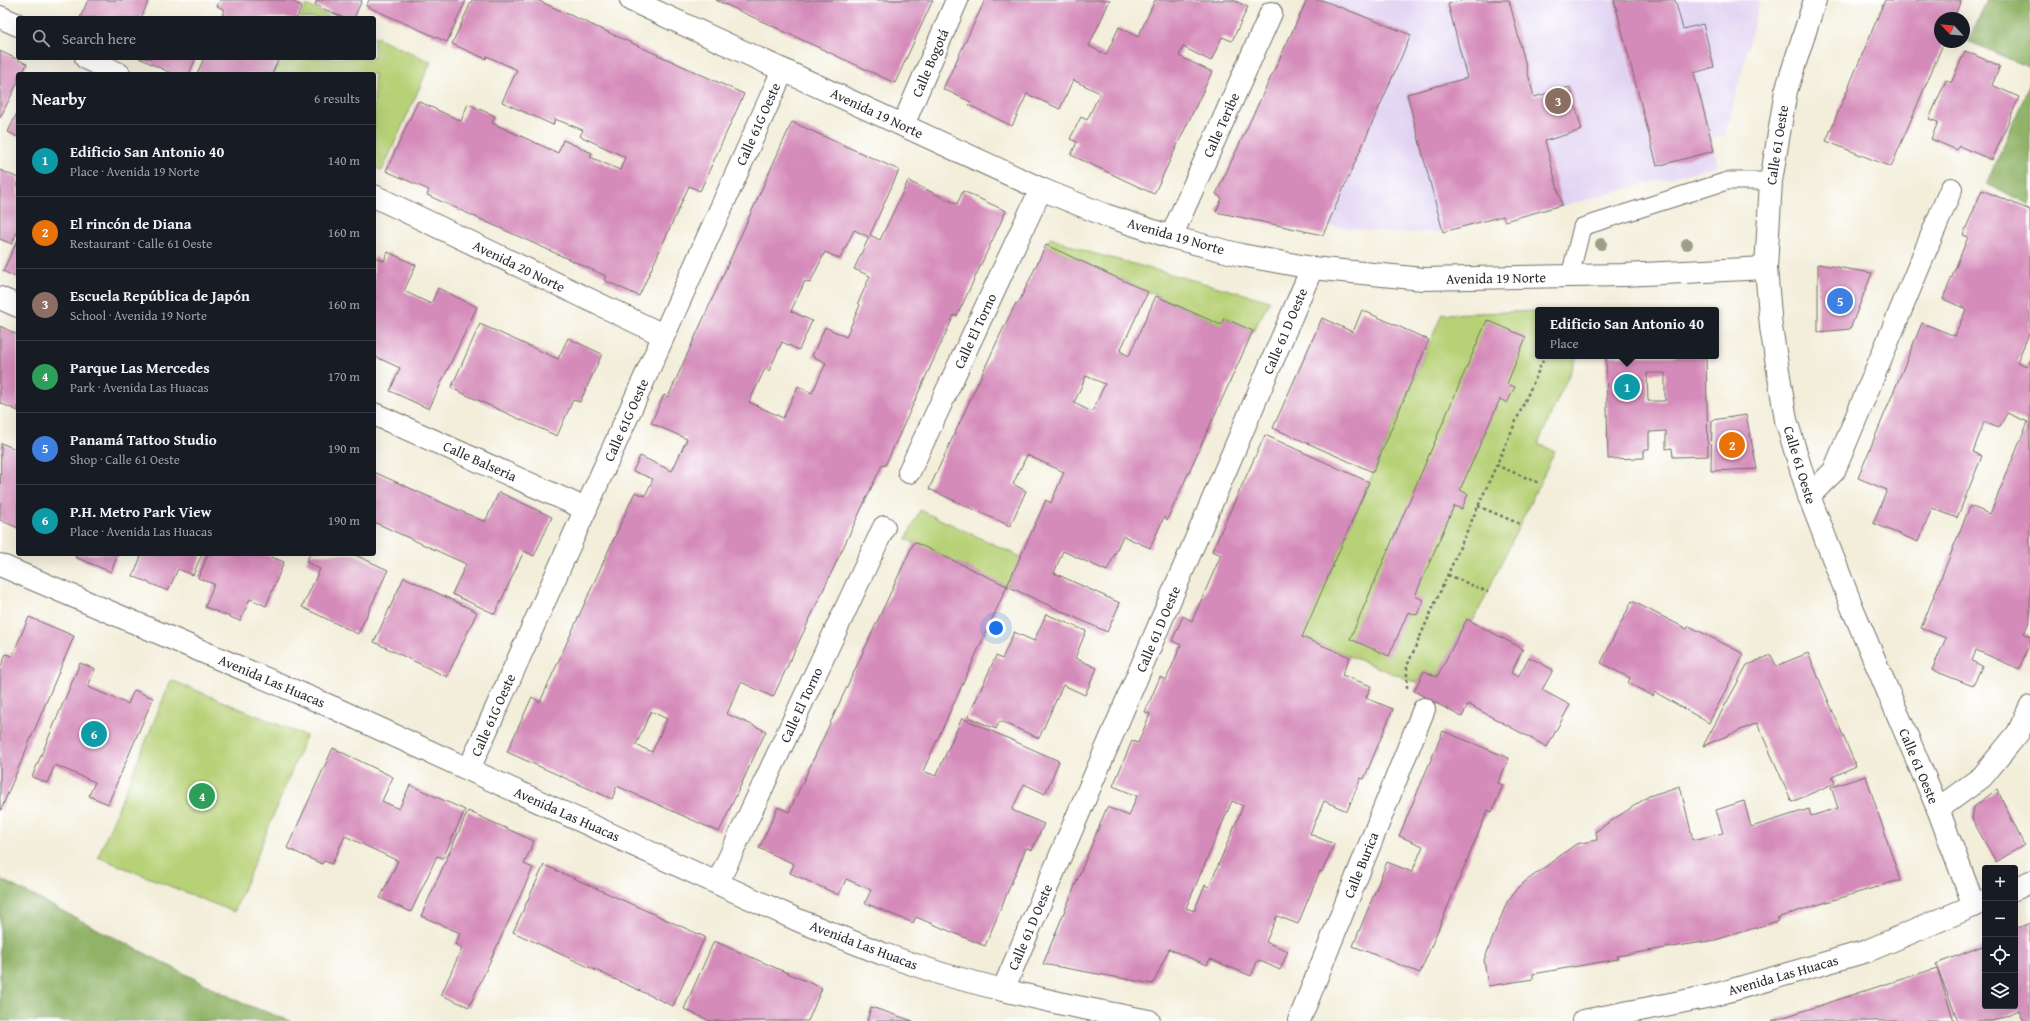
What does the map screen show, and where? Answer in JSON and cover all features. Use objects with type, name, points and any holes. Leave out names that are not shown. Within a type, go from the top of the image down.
[{"type":"street","name":"Avenida 19 Norte","points":[[631,0],[665,7],[783,70],[1041,189],[1105,216],[1171,237],[1241,255],[1312,268],[1424,279],[1570,276],[1766,268]]},
{"type":"street","name":"Calle Bogotá","points":[[903,125],[957,0]]},
{"type":"street","name":"Calle 61 Oeste","points":[[1815,0],[1786,91],[1771,182],[1766,268],[1771,327],[1786,420],[1809,496],[1867,645],[1980,903]]},
{"type":"street","name":"Calle Teribe","points":[[1171,237],[1271,13]]},
{"type":"street","points":[[0,17],[16,25]]},
{"type":"street","points":[[90,60],[115,72]]},
{"type":"street","name":"Calle 61G Oeste","points":[[469,769],[783,70]]},
{"type":"street","name":"Calle El Torno","points":[[909,472],[1041,189]]},
{"type":"street","points":[[1809,496],[1834,471],[1951,189]]},
{"type":"street","name":"Avenida 20 Norte","points":[[376,197],[663,335]]},
{"type":"street","name":"Calle 61 D Oeste","points":[[1003,990],[1312,268]]},
{"type":"street","points":[[0,298],[16,305]]},
{"type":"street","name":"Calle Balseria","points":[[376,415],[586,509]]},
{"type":"street","name":"Calle El Torno","points":[[718,882],[884,527]]},
{"type":"street","name":"Avenida Las Huacas","points":[[0,565],[332,707],[800,920],[883,954],[942,974],[1003,990],[1068,1006],[1149,1021]]},
{"type":"street","points":[[1938,809],[1982,777],[2018,732],[2030,707]]},
{"type":"street","name":"Calle Burica","points":[[1299,1021],[1424,709]]},
{"type":"street","points":[[2018,888],[2030,882]]},
{"type":"street","name":"Avenida Las Huacas","points":[[1583,1021],[1711,996],[1867,951],[1980,903]]},
{"type":"lane","points":[[1570,276],[1582,228],[1727,181],[1771,182]]},
{"type":"path","points":[[1407,693],[1407,666],[1544,359]]},
{"type":"path","points":[[1496,465],[1539,483]]},
{"type":"path","points":[[1478,506],[1520,524]]},
{"type":"path","points":[[1448,575],[1488,592]]},
{"type":"shaded area","points":[[1322,0],[1760,0],[1725,136],[1711,139],[1718,165],[1505,221],[1503,216],[1443,232],[1393,233],[1328,226],[1411,35]]},
{"type":"green space","points":[[1987,0],[2030,0],[2030,68],[1970,42],[1970,37]]},
{"type":"green space","points":[[306,5],[330,16],[301,16]]},
{"type":"green space","points":[[376,37],[431,62],[382,171],[376,168],[376,72],[276,72],[281,60],[376,60]]},
{"type":"green space","points":[[2030,83],[2030,205],[1987,184]]},
{"type":"green space","points":[[1051,237],[1085,251],[1270,301],[1253,331],[1225,318],[1221,325],[1046,245]]},
{"type":"green space","points":[[1535,311],[1535,359],[1576,359],[1538,444],[1555,451],[1476,616],[1472,622],[1467,620],[1437,677],[1424,671],[1417,683],[1302,637],[1442,314]]},
{"type":"green space","points":[[920,510],[1021,557],[1007,586],[906,539]]},
{"type":"green space","points":[[171,680],[306,736],[234,912],[98,857]]},
{"type":"green space","points":[[0,879],[242,1003],[291,1021],[0,1021]]},
{"type":"building","points":[[88,0],[149,0],[142,16],[81,16]]},
{"type":"building","points":[[220,0],[290,0],[302,6],[298,16],[222,16],[225,10],[217,6]]},
{"type":"building","points":[[317,0],[362,0],[355,16],[340,16],[315,5]]},
{"type":"building","points":[[369,0],[466,0],[447,42],[366,6]]},
{"type":"building","points":[[472,0],[537,0],[744,94],[700,191],[689,186],[639,296],[604,280],[606,276],[427,195],[429,190],[386,171],[418,101],[461,121],[468,104],[495,116],[492,123],[558,153],[563,140],[592,153],[590,157],[620,170],[625,157],[580,136],[583,130],[555,119],[553,125],[502,102],[517,70],[487,56],[486,59],[452,44]]},
{"type":"building","points":[[716,0],[933,0],[895,83]]},
{"type":"building","points":[[985,0],[1110,0],[1089,46],[1106,55],[1119,27],[1138,37],[1155,0],[1233,0],[1248,7],[1232,41],[1222,37],[1211,61],[1183,47],[1179,56],[1212,72],[1154,194],[1071,155],[1077,142],[1070,139],[1081,117],[1087,120],[1100,93],[1073,80],[1060,109],[1027,94],[1012,126],[969,105],[971,102],[943,89]]},
{"type":"building","points":[[1307,0],[1322,0],[1411,35],[1323,235],[1216,212],[1222,198],[1216,194]]},
{"type":"building","points":[[1463,0],[1509,0],[1534,97],[1570,87],[1582,130],[1545,141],[1562,205],[1505,221],[1503,216],[1443,232],[1407,94],[1467,78],[1448,4]]},
{"type":"building","points":[[1614,0],[1675,0],[1683,29],[1703,24],[1714,67],[1694,73],[1714,151],[1657,166]]},
{"type":"building","points":[[1885,0],[1961,0],[1956,12],[1934,12],[1934,48],[1941,48],[1891,167],[1826,141]]},
{"type":"building","points":[[0,51],[27,64],[23,72],[16,72],[16,86],[0,118]]},
{"type":"building","points":[[1965,51],[2000,66],[1992,85],[2019,97],[1992,160],[1959,146],[1957,150],[1931,139],[1938,122],[1929,119],[1946,80],[1951,83]]},
{"type":"building","points":[[143,60],[195,60],[190,72],[169,72]]},
{"type":"building","points":[[203,60],[278,60],[273,72],[198,72]]},
{"type":"building","points":[[16,115],[16,136],[8,132]]},
{"type":"building","points":[[792,122],[899,170],[870,235],[880,240],[908,181],[957,204],[963,191],[1006,211],[957,316],[954,315],[885,466],[882,465],[773,697],[741,682],[727,714],[766,731],[719,832],[617,786],[612,799],[507,752],[532,697],[540,702],[635,492],[645,496],[653,479],[633,471],[640,456],[672,471],[687,439],[651,423],[664,395],[668,397]],"holes":[[[854,230],[869,237],[854,269],[870,276],[858,303],[860,305],[846,337],[825,327],[812,356],[826,363],[812,393],[798,386],[783,418],[749,402],[765,369],[769,371],[782,342],[799,350],[812,321],[791,311],[805,281],[810,283],[825,252],[840,259]],[[651,711],[667,719],[652,752],[636,745]]]},
{"type":"building","points":[[0,170],[16,177],[16,235],[12,244],[0,239]]},
{"type":"building","points":[[1982,190],[2030,210],[2030,335],[2029,334],[2017,362],[2027,366],[2030,358],[2030,619],[2024,634],[2030,636],[2030,643],[2019,669],[1976,650],[1972,661],[1982,666],[1973,686],[1932,670],[1946,638],[1921,628],[1970,506],[1990,514],[2028,422],[2007,413],[1999,428],[1984,422],[1973,452],[1982,456],[1957,518],[1932,508],[1918,542],[1873,523],[1887,490],[1858,478],[1922,323],[1955,336],[1966,309],[1943,299],[1968,237],[1963,235]]},
{"type":"building","points":[[16,243],[16,277],[3,271]]},
{"type":"building","points":[[1046,245],[1148,292],[1120,351],[1129,356],[1156,296],[1221,325],[1224,318],[1253,331],[1167,520],[1164,517],[1150,548],[1123,536],[1107,571],[1063,551],[1054,573],[1120,603],[1107,632],[1007,586],[1046,500],[1051,503],[1064,472],[1027,455],[1013,484],[1026,491],[1010,526],[929,489],[1000,335],[1016,303],[1018,304]],"holes":[[[1086,376],[1105,384],[1092,412],[1074,403]]]},
{"type":"building","points":[[388,252],[416,265],[404,291],[431,304],[438,288],[477,307],[429,409],[390,391],[400,368],[376,357],[376,258],[384,261]]},
{"type":"building","points":[[1818,264],[1872,273],[1850,329],[1818,332]]},
{"type":"building","points":[[1362,310],[1429,340],[1373,472],[1273,428],[1322,318],[1353,332]]},
{"type":"building","points":[[1487,320],[1526,337],[1507,384],[1515,387],[1507,403],[1500,399],[1460,490],[1468,494],[1462,509],[1454,506],[1415,596],[1423,600],[1417,615],[1408,612],[1389,656],[1350,639]]},
{"type":"building","points":[[480,324],[558,359],[568,338],[602,354],[580,402],[573,400],[557,436],[451,388]]},
{"type":"building","points":[[0,326],[16,334],[16,410],[0,403]]},
{"type":"building","points":[[1606,359],[1706,359],[1708,456],[1673,457],[1672,448],[1666,449],[1666,431],[1649,432],[1649,449],[1644,449],[1644,458],[1608,459]],"holes":[[[1647,373],[1665,373],[1665,401],[1648,401]]]},
{"type":"building","points":[[1746,415],[1757,469],[1711,471],[1712,420]]},
{"type":"building","points":[[1265,435],[1369,482],[1302,637],[1350,657],[1342,675],[1371,686],[1366,698],[1393,709],[1364,779],[1361,778],[1347,811],[1324,801],[1310,834],[1334,844],[1322,872],[1320,871],[1298,924],[1277,916],[1266,942],[1288,951],[1280,970],[1258,960],[1251,976],[1210,959],[1207,965],[1169,949],[1153,984],[1043,964],[1107,807],[1129,816],[1137,796],[1113,786],[1132,741],[1138,743],[1150,714],[1145,712],[1160,677],[1166,680],[1181,645],[1172,641],[1183,616],[1192,621],[1221,555],[1212,551]],"holes":[[[1232,801],[1243,806],[1209,887],[1205,885],[1194,911],[1186,908]]]},
{"type":"building","points":[[1,443],[16,449],[16,527],[0,520]]},
{"type":"building","points":[[376,473],[485,522],[499,492],[552,517],[534,556],[524,551],[495,614],[452,594],[466,564],[376,523]]},
{"type":"building","points":[[914,542],[1007,586],[923,771],[936,776],[962,718],[1059,761],[1045,794],[1024,784],[1012,810],[1044,824],[1032,850],[1026,848],[985,946],[916,917],[913,923],[865,903],[871,890],[846,879],[839,895],[790,873],[794,864],[759,848],[778,807],[789,812]]},
{"type":"building","points":[[75,556],[117,556],[111,572]]},
{"type":"building","points":[[141,556],[201,556],[193,575],[178,569],[168,591],[133,576]]},
{"type":"building","points":[[207,556],[269,556],[284,562],[266,606],[250,599],[240,621],[205,607],[214,584],[198,578]]},
{"type":"building","points":[[309,556],[357,556],[388,570],[358,634],[302,607],[320,569],[306,562]]},
{"type":"building","points":[[404,577],[477,612],[447,677],[374,642]]},
{"type":"building","points":[[1632,601],[1687,629],[1689,626],[1744,654],[1709,723],[1655,692],[1653,696],[1628,683],[1630,678],[1601,663]]},
{"type":"building","points":[[1046,614],[1086,631],[1075,658],[1097,668],[1085,695],[1063,685],[1039,738],[1000,721],[996,729],[968,717],[996,656],[1002,659],[1014,632],[1034,641]]},
{"type":"building","points":[[29,617],[74,636],[0,812],[0,668],[6,654],[12,656]]},
{"type":"building","points":[[1467,619],[1523,649],[1511,673],[1518,677],[1529,657],[1553,670],[1542,690],[1570,705],[1547,747],[1468,704],[1462,717],[1414,691],[1424,671],[1437,677]]},
{"type":"building","points":[[1808,653],[1856,766],[1832,777],[1835,783],[1792,802],[1757,723],[1703,746],[1747,665],[1771,655],[1776,666]]},
{"type":"building","points":[[80,663],[95,669],[88,687],[128,704],[134,690],[153,698],[108,804],[89,796],[95,782],[55,765],[47,783],[32,777]]},
{"type":"building","points":[[1443,731],[1509,758],[1498,783],[1503,785],[1492,812],[1488,810],[1420,973],[1353,946],[1387,862],[1412,872],[1423,846],[1399,836]]},
{"type":"building","points":[[333,748],[393,777],[382,801],[399,809],[410,785],[465,810],[443,858],[437,856],[411,912],[380,898],[398,861],[345,836],[332,864],[324,861],[322,864],[287,848]]},
{"type":"building","points":[[1866,776],[1900,880],[1807,908],[1777,918],[1778,921],[1715,940],[1617,956],[1618,959],[1533,974],[1533,979],[1488,986],[1484,960],[1507,902],[1518,887],[1576,844],[1597,840],[1596,831],[1649,796],[1680,786],[1693,840],[1723,833],[1716,810],[1744,801],[1751,827],[1809,809],[1811,816],[1838,808],[1831,787]]},
{"type":"building","points":[[1997,789],[2024,845],[1996,862],[1972,819],[1974,807]]},
{"type":"building","points":[[468,811],[534,841],[524,864],[533,868],[469,1007],[441,995],[462,948],[455,944],[460,933],[421,916]]},
{"type":"building","points":[[544,865],[705,937],[673,1006],[513,932]]},
{"type":"building","points":[[2030,923],[2030,1021],[2024,1021],[2019,1010],[1993,1021],[1958,1021],[1936,964],[1982,946],[1982,1009],[2018,1009],[2018,928]]},
{"type":"building","points":[[714,941],[822,988],[808,1021],[710,1021],[684,1009]]},
{"type":"building","points":[[1937,968],[1954,1021],[1772,1021],[1880,986]]},
{"type":"building","points":[[871,1007],[913,1021],[867,1021]]},
{"type":"place","name":"Escuela República de Japón","points":[[1558,101]]},
{"type":"place","name":"Panamá Tattoo Studio","points":[[1840,301]]},
{"type":"place","name":"Edificio San Antonio 40","points":[[1627,387]]},
{"type":"place","name":"El rincón de Diana","points":[[1732,445]]},
{"type":"place","name":"P.H. Metro Park View","points":[[94,734]]},
{"type":"place","name":"Parque Las Mercedes","points":[[202,796]]}]
